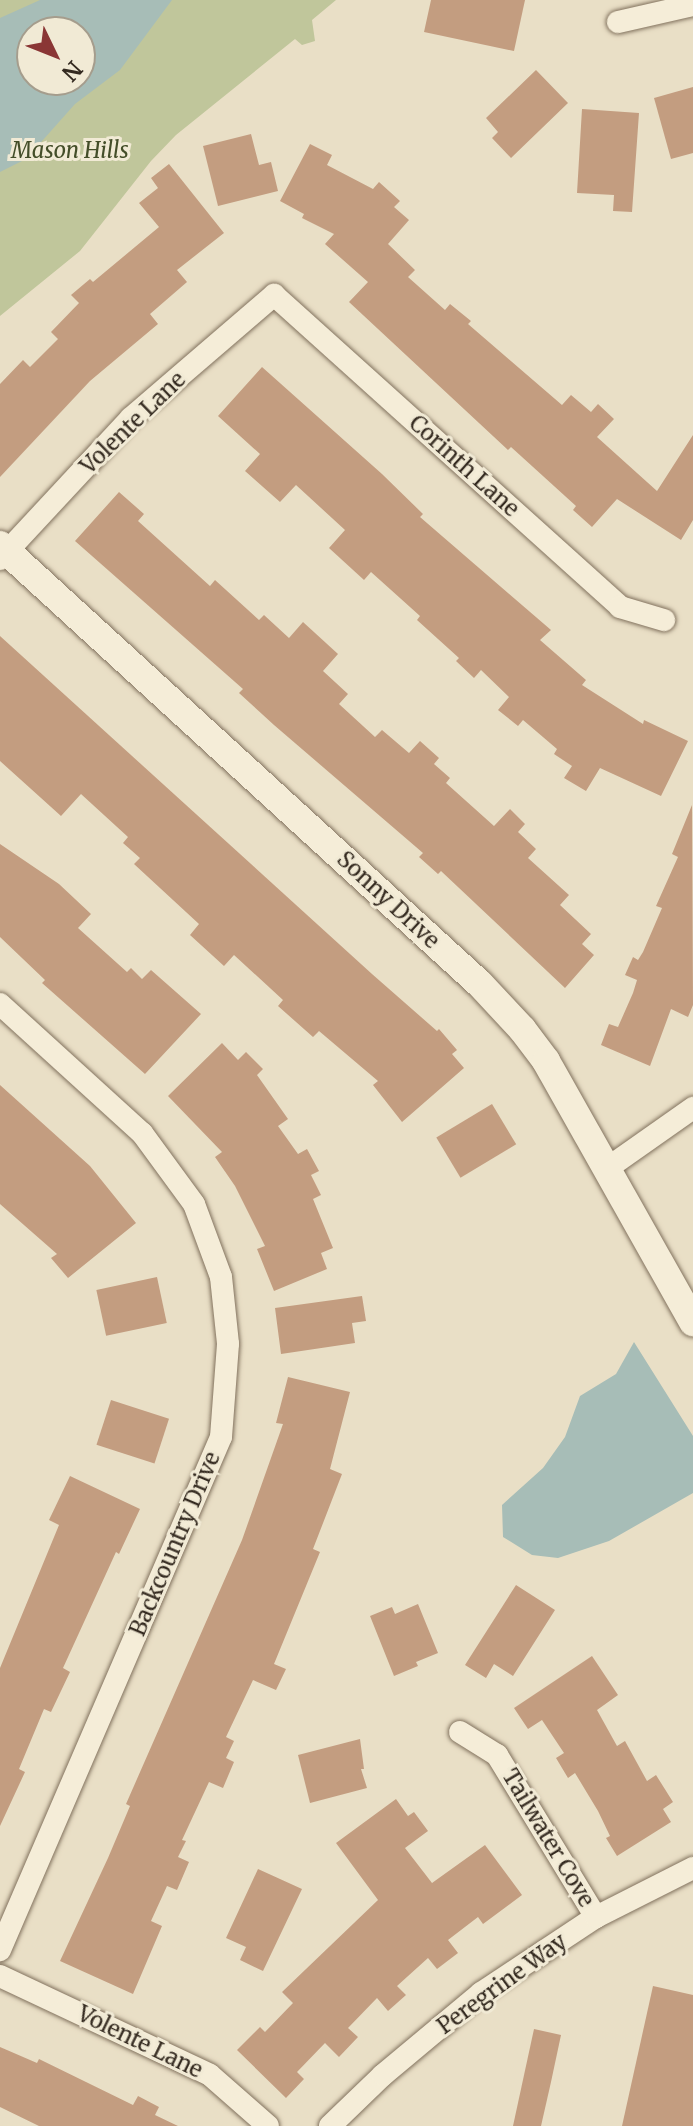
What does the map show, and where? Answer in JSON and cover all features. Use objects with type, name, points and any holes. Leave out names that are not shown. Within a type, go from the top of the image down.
[{"type":"street","points":[[618,22],[693,5]]},
{"type":"street","name":"Volente Lane","points":[[2,552],[131,418],[274,295]]},
{"type":"street","name":"Corinth Lane","points":[[274,295],[620,607],[664,620]]},
{"type":"street","name":"Sonny Drive","points":[[2,552],[480,984],[546,1061],[693,1322]]},
{"type":"street","name":"Backcountry Drive","points":[[0,1004],[142,1133],[194,1204],[221,1277],[228,1344],[221,1437],[0,1950]]},
{"type":"street","points":[[605,1170],[678,1122],[693,1108]]},
{"type":"street","name":"Tailwater Cove","points":[[460,1732],[497,1755],[596,1917]]},
{"type":"street","name":"Peregrine Way","points":[[330,2126],[383,2075],[481,1993],[596,1917],[693,1868]]},
{"type":"street","name":"Volente Lane","points":[[0,1976],[210,2075],[268,2126]]},
{"type":"green space","name":"Mason Hills","points":[[0,0],[336,0],[312,20],[315,41],[302,45],[295,39],[176,135],[151,161],[80,251],[0,316]]},
{"type":"water","points":[[40,0],[172,0],[120,70],[96,88],[96,16],[16,16],[16,96],[86,96],[26,159],[0,172],[0,18]]},
{"type":"water","points":[[634,1342],[693,1436],[693,1493],[609,1541],[558,1558],[532,1555],[503,1537],[502,1505],[543,1468],[565,1437],[580,1396],[616,1374]]},
{"type":"building","points":[[431,0],[525,0],[514,51],[424,32]]},
{"type":"building","points":[[536,70],[568,103],[511,158],[492,138],[498,132],[486,118]]},
{"type":"building","points":[[693,87],[693,153],[671,159],[654,98]]},
{"type":"building","points":[[582,109],[639,113],[632,212],[613,211],[614,195],[577,193]]},
{"type":"building","points":[[251,134],[259,165],[271,162],[278,191],[218,206],[203,146]]},
{"type":"building","points":[[310,144],[332,155],[327,165],[373,189],[379,182],[400,201],[394,207],[409,220],[388,244],[415,270],[408,277],[445,310],[450,304],[471,321],[468,324],[562,405],[571,395],[591,412],[598,404],[614,419],[597,437],[657,491],[693,435],[693,520],[681,540],[617,499],[592,527],[573,510],[576,506],[511,447],[508,450],[349,302],[368,282],[325,244],[334,234],[302,218],[304,214],[280,201]]},
{"type":"building","points":[[169,164],[224,233],[177,270],[187,282],[150,314],[158,324],[90,381],[0,477],[0,384],[23,360],[30,367],[58,339],[51,332],[79,303],[71,295],[90,279],[93,282],[159,227],[139,203],[158,188],[151,178]]},
{"type":"building","points":[[262,367],[382,474],[423,514],[420,517],[551,630],[540,640],[586,680],[582,685],[643,724],[644,720],[688,741],[661,796],[600,768],[586,791],[564,778],[572,766],[554,754],[557,749],[523,720],[518,726],[498,710],[509,697],[481,670],[474,678],[456,661],[459,658],[417,620],[420,616],[371,572],[364,580],[329,548],[345,530],[296,485],[280,502],[245,471],[260,454],[218,416]]},
{"type":"building","points":[[119,492],[144,514],[138,521],[210,586],[215,580],[259,620],[264,615],[289,638],[303,622],[338,654],[323,671],[348,694],[339,704],[375,737],[382,730],[409,753],[420,741],[439,758],[434,764],[450,778],[446,783],[494,826],[510,809],[525,824],[518,832],[536,849],[528,858],[569,895],[560,905],[591,934],[582,944],[594,955],[565,988],[441,871],[438,874],[419,857],[423,853],[274,725],[239,693],[243,689],[75,541]]},
{"type":"building","points":[[0,636],[372,974],[437,1031],[439,1029],[457,1050],[452,1054],[464,1068],[402,1122],[373,1085],[378,1081],[319,1031],[313,1037],[278,1006],[283,1000],[234,955],[224,966],[190,935],[199,924],[134,864],[140,858],[123,843],[128,837],[81,794],[61,816],[0,761]]},
{"type":"building","points":[[692,805],[693,1005],[688,1017],[671,1009],[650,1066],[601,1045],[609,1024],[618,1027],[633,993],[637,980],[625,975],[633,957],[638,960],[643,952],[662,908],[656,906],[678,857],[672,854]]},
{"type":"building","points":[[0,844],[59,884],[91,914],[78,928],[127,972],[131,968],[142,979],[151,970],[201,1014],[145,1074],[42,983],[45,980],[0,937]]},
{"type":"building","points":[[222,1043],[238,1060],[246,1052],[263,1069],[257,1075],[288,1119],[278,1126],[298,1154],[307,1149],[319,1171],[311,1175],[321,1195],[313,1199],[333,1248],[321,1253],[327,1269],[274,1291],[257,1249],[265,1246],[235,1186],[215,1157],[222,1152],[168,1096]]},
{"type":"building","points":[[0,1085],[90,1166],[136,1223],[68,1278],[51,1258],[57,1254],[0,1204]]},
{"type":"building","points":[[492,1104],[516,1144],[460,1178],[436,1137]]},
{"type":"building","points":[[157,1277],[167,1323],[106,1336],[96,1290]]},
{"type":"building","points":[[362,1296],[366,1321],[352,1323],[355,1343],[281,1354],[275,1308]]},
{"type":"building","points":[[288,1377],[350,1392],[330,1469],[342,1474],[313,1549],[320,1552],[274,1664],[286,1669],[276,1690],[253,1680],[226,1737],[234,1741],[226,1758],[234,1762],[223,1788],[209,1782],[182,1840],[186,1841],[178,1857],[189,1862],[177,1890],[167,1886],[151,1921],[162,1926],[133,1994],[60,1961],[108,1858],[130,1806],[126,1804],[242,1540],[283,1424],[276,1423]]},
{"type":"building","points":[[111,1400],[169,1419],[154,1464],[96,1445]]},
{"type":"building","points":[[70,1476],[140,1509],[119,1554],[116,1552],[63,1668],[70,1672],[51,1712],[44,1709],[19,1769],[25,1772],[0,1826],[0,1668],[59,1525],[49,1520]]},
{"type":"building","points":[[516,1585],[555,1610],[513,1676],[494,1664],[486,1678],[465,1665]]},
{"type":"building","points":[[418,1604],[438,1653],[394,1676],[370,1616],[392,1607],[395,1614]]},
{"type":"building","points":[[592,1656],[618,1695],[597,1710],[617,1746],[625,1741],[647,1781],[656,1775],[673,1802],[663,1809],[671,1822],[617,1856],[606,1838],[610,1836],[598,1811],[575,1773],[568,1778],[556,1758],[564,1753],[542,1720],[528,1729],[514,1708]]},
{"type":"building","points":[[360,1739],[364,1769],[361,1769],[367,1788],[310,1803],[298,1755]]},
{"type":"building","points":[[396,1799],[408,1816],[414,1812],[428,1831],[405,1848],[432,1883],[485,1845],[522,1895],[483,1924],[478,1917],[448,1940],[458,1953],[437,1969],[428,1958],[397,1986],[406,1995],[388,2011],[377,1998],[348,2028],[358,2037],[339,2057],[325,2043],[297,2072],[304,2079],[286,2098],[237,2050],[260,2027],[265,2032],[293,2003],[282,1992],[378,1900],[336,1843]]},
{"type":"building","points":[[258,1869],[302,1889],[263,1971],[240,1960],[246,1947],[226,1938]]},
{"type":"building","points":[[653,1986],[693,1995],[693,2126],[622,2126]]},
{"type":"building","points":[[534,2029],[561,2035],[551,2082],[541,2126],[513,2126]]},
{"type":"building","points":[[0,2047],[37,2063],[39,2059],[133,2105],[138,2096],[159,2107],[155,2115],[178,2126],[39,2126],[0,2107]]}]
